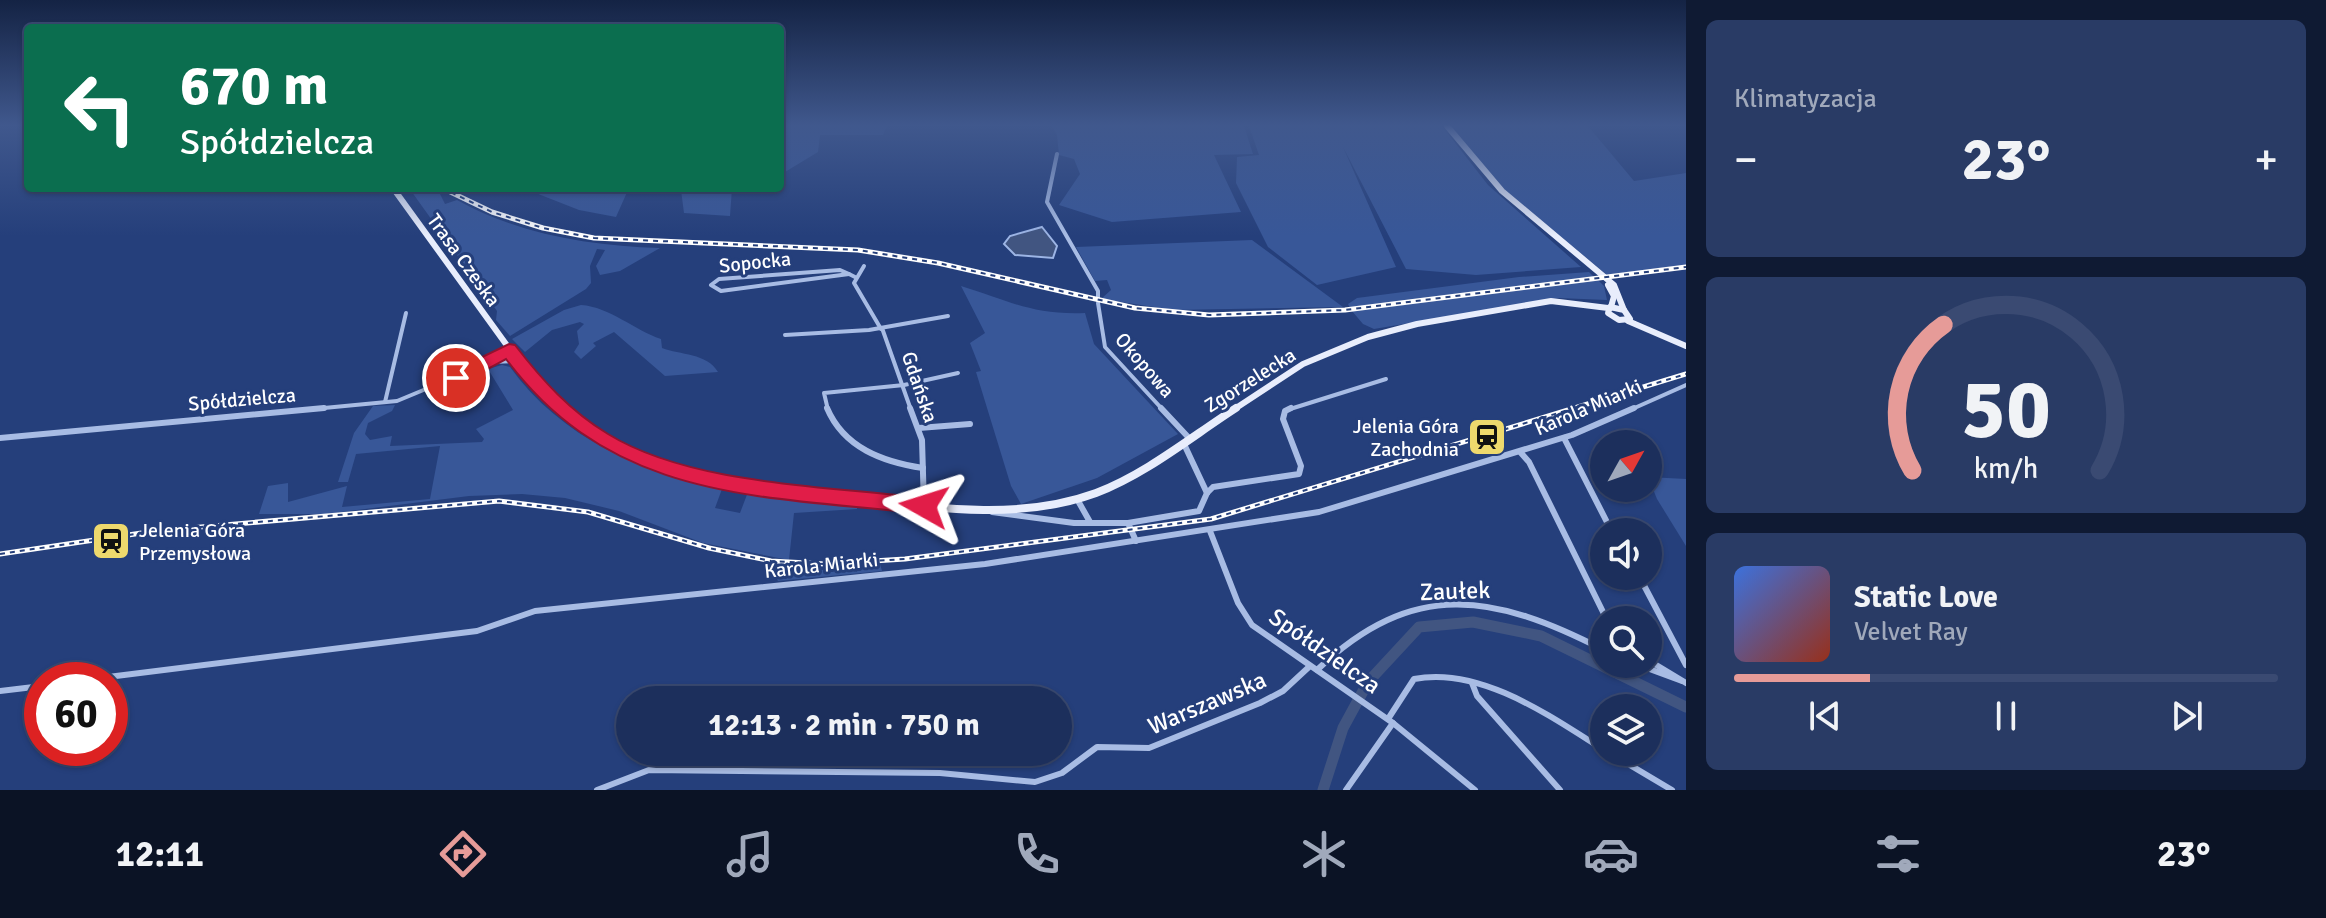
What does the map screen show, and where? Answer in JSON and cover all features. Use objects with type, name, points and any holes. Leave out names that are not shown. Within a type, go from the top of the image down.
[{"type":"main road","points":[[1478,163],[1499,187],[1614,285],[1627,315]]},
{"type":"main road","name":"Trasa Czeska","points":[[396,192],[509,350]]},
{"type":"main road","points":[[1563,243],[1611,288],[1610,311]]},
{"type":"main road","name":"Zgorzelecka","points":[[987,511],[1077,499],[1128,477],[1296,368],[1348,344],[1417,324],[1542,304],[1572,305],[1627,315],[1686,344]]},
{"type":"main road","points":[[509,350],[547,397],[590,432],[625,453],[661,467],[696,477],[763,488],[987,511]]},
{"type":"street","name":"Okopowa","points":[[1055,163],[1047,202],[1098,291],[1100,336],[1105,347],[1186,440],[1207,493]]},
{"type":"street","points":[[853,276],[864,266]]},
{"type":"street","name":"Sopocka","points":[[840,270],[853,276],[721,291],[711,285],[716,279],[840,270]]},
{"type":"street","name":"Gdańska","points":[[853,276],[857,289],[881,328],[919,428],[924,506]]},
{"type":"street","points":[[385,402],[406,313]]},
{"type":"street","points":[[785,335],[881,328],[948,316]]},
{"type":"street","name":"Spółdzielcza","points":[[0,438],[385,402],[422,394],[496,361],[509,350]]},
{"type":"street","name":"Spółdzielcza","points":[[480,367],[509,350]]},
{"type":"street","name":"Spółdzielcza","points":[[496,361],[517,361]]},
{"type":"street","points":[[923,468],[892,462],[854,444],[829,420],[824,393],[904,385],[958,373]]},
{"type":"street","points":[[987,511],[1025,518],[1128,523],[1199,511],[1213,487],[1278,480],[1299,474],[1301,466],[1283,419],[1285,411],[1300,403],[1386,379]]},
{"type":"street","name":"Karola Miarki","points":[[128,675],[477,631],[535,611],[985,564],[1210,531],[1334,509],[1564,438],[1686,385]]},
{"type":"street","points":[[919,428],[970,424]]},
{"type":"street","points":[[1564,438],[1605,518]]},
{"type":"street","points":[[1520,453],[1529,462],[1600,606]]},
{"type":"street","points":[[1077,499],[1091,523]]},
{"type":"street","points":[[1128,523],[1136,541]]},
{"type":"street","name":"Spółdzielcza","points":[[1210,531],[1243,614],[1260,632],[1388,719],[1475,790]]},
{"type":"street","points":[[1646,590],[1686,665]]},
{"type":"street","name":"Zaułek","points":[[1313,668],[1348,640],[1389,616],[1448,606],[1503,608],[1521,612],[1590,644]]},
{"type":"street","name":"Warszawska","points":[[597,790],[610,782],[649,770],[940,773],[1035,782],[1062,773],[1097,747],[1149,748],[1260,703],[1283,691],[1313,668]]},
{"type":"street","points":[[1662,669],[1684,682]]},
{"type":"street","points":[[1662,674],[1684,682]]},
{"type":"street","points":[[1346,790],[1388,719],[1419,676],[1437,675],[1472,683],[1521,702],[1590,742]]},
{"type":"street","points":[[1472,683],[1474,693],[1560,790]]},
{"type":"street","points":[[0,691],[24,688]]},
{"type":"street","points":[[1630,766],[1672,790]]},
{"type":"shaded area","points":[[784,163],[800,163],[784,173]]},
{"type":"shaded area","points":[[1076,163],[1218,163],[1241,212],[1112,222],[1059,205],[1080,174]]},
{"type":"shaded area","points":[[1237,163],[1350,163],[1396,267],[1317,285],[1268,247],[1236,183]]},
{"type":"shaded area","points":[[1351,163],[1471,163],[1488,185],[1581,267],[1476,275],[1406,269]]},
{"type":"shaded area","points":[[1482,163],[1619,163],[1634,181],[1686,173],[1686,266],[1607,275],[1505,190]]},
{"type":"shaded area","points":[[412,192],[439,192],[445,204],[457,200],[505,222],[555,236],[660,248],[620,271],[600,275],[596,266],[605,250],[597,249],[590,266],[591,283],[586,289],[510,336],[496,320],[497,311]]},
{"type":"shaded area","points":[[533,192],[627,192],[616,217],[579,210]]},
{"type":"shaded area","points":[[681,192],[732,192],[730,216],[684,213]]},
{"type":"shaded area","points":[[1042,227],[1057,246],[1053,258],[1015,255],[1004,244],[1010,236]]},
{"type":"shaded area","points":[[1252,240],[1343,307],[1174,310],[1101,299],[1111,290],[1107,280],[1095,281],[1076,247]]},
{"type":"shaded area","points":[[1589,272],[1594,277],[1350,308],[1348,304],[1357,298],[1519,277]]},
{"type":"shaded area","points":[[1598,280],[1604,286],[1607,300],[1558,298],[1374,329],[1363,324],[1352,311]]},
{"type":"shaded area","points":[[961,286],[1035,309],[1085,313],[1094,344],[1178,434],[1097,478],[1021,504],[1011,486],[976,372],[981,371],[970,343],[985,333]]},
{"type":"shaded area","points":[[581,305],[612,314],[661,339],[662,348],[707,361],[718,372],[665,376],[614,332],[593,343],[596,346],[581,359],[574,352],[579,344],[577,331],[584,324],[580,322],[552,330],[525,352],[512,339],[564,310]]},
{"type":"shaded area","points":[[502,365],[510,367],[530,392],[553,413],[605,448],[662,473],[722,489],[715,508],[740,513],[748,492],[857,504],[857,509],[794,513],[789,560],[703,543],[619,511],[565,498],[522,494],[469,496],[325,514],[259,514],[268,486],[288,483],[288,502],[347,486],[342,507],[430,499],[440,446],[356,454],[348,482],[338,482],[354,433],[373,406],[395,405],[392,411],[368,423],[365,434],[370,440],[392,436],[390,446],[482,442],[484,439],[476,429],[513,410],[488,369]]},
{"type":"shaded area","points":[[1662,478],[1686,479],[1686,546],[1659,502],[1662,502]]},
{"type":"shaded area","points":[[880,564],[882,571],[778,581],[775,576],[777,573],[851,568],[857,572],[858,568]]},
{"type":"waterway","points":[[1323,790],[1343,728],[1368,682],[1419,627],[1473,622],[1541,636],[1686,707]]},
{"type":"railway","points":[[450,192],[492,212],[543,228],[594,238],[858,250],[938,263],[1135,308],[1209,315],[1345,310],[1686,267]]},
{"type":"railway","points":[[0,554],[155,531],[499,501],[588,512],[709,548],[771,561],[825,564],[905,559],[1211,519],[1686,374]]},
{"type":"place","name":"Jelenia Góra Zachodnia","points":[[1487,437]]},
{"type":"place","name":"Jelenia Góra Przemysłowa","points":[[111,541]]},
{"type":"route","points":[[456,378],[509,350],[537,387],[568,416],[602,440],[647,462],[715,481],[924,506]]}]
